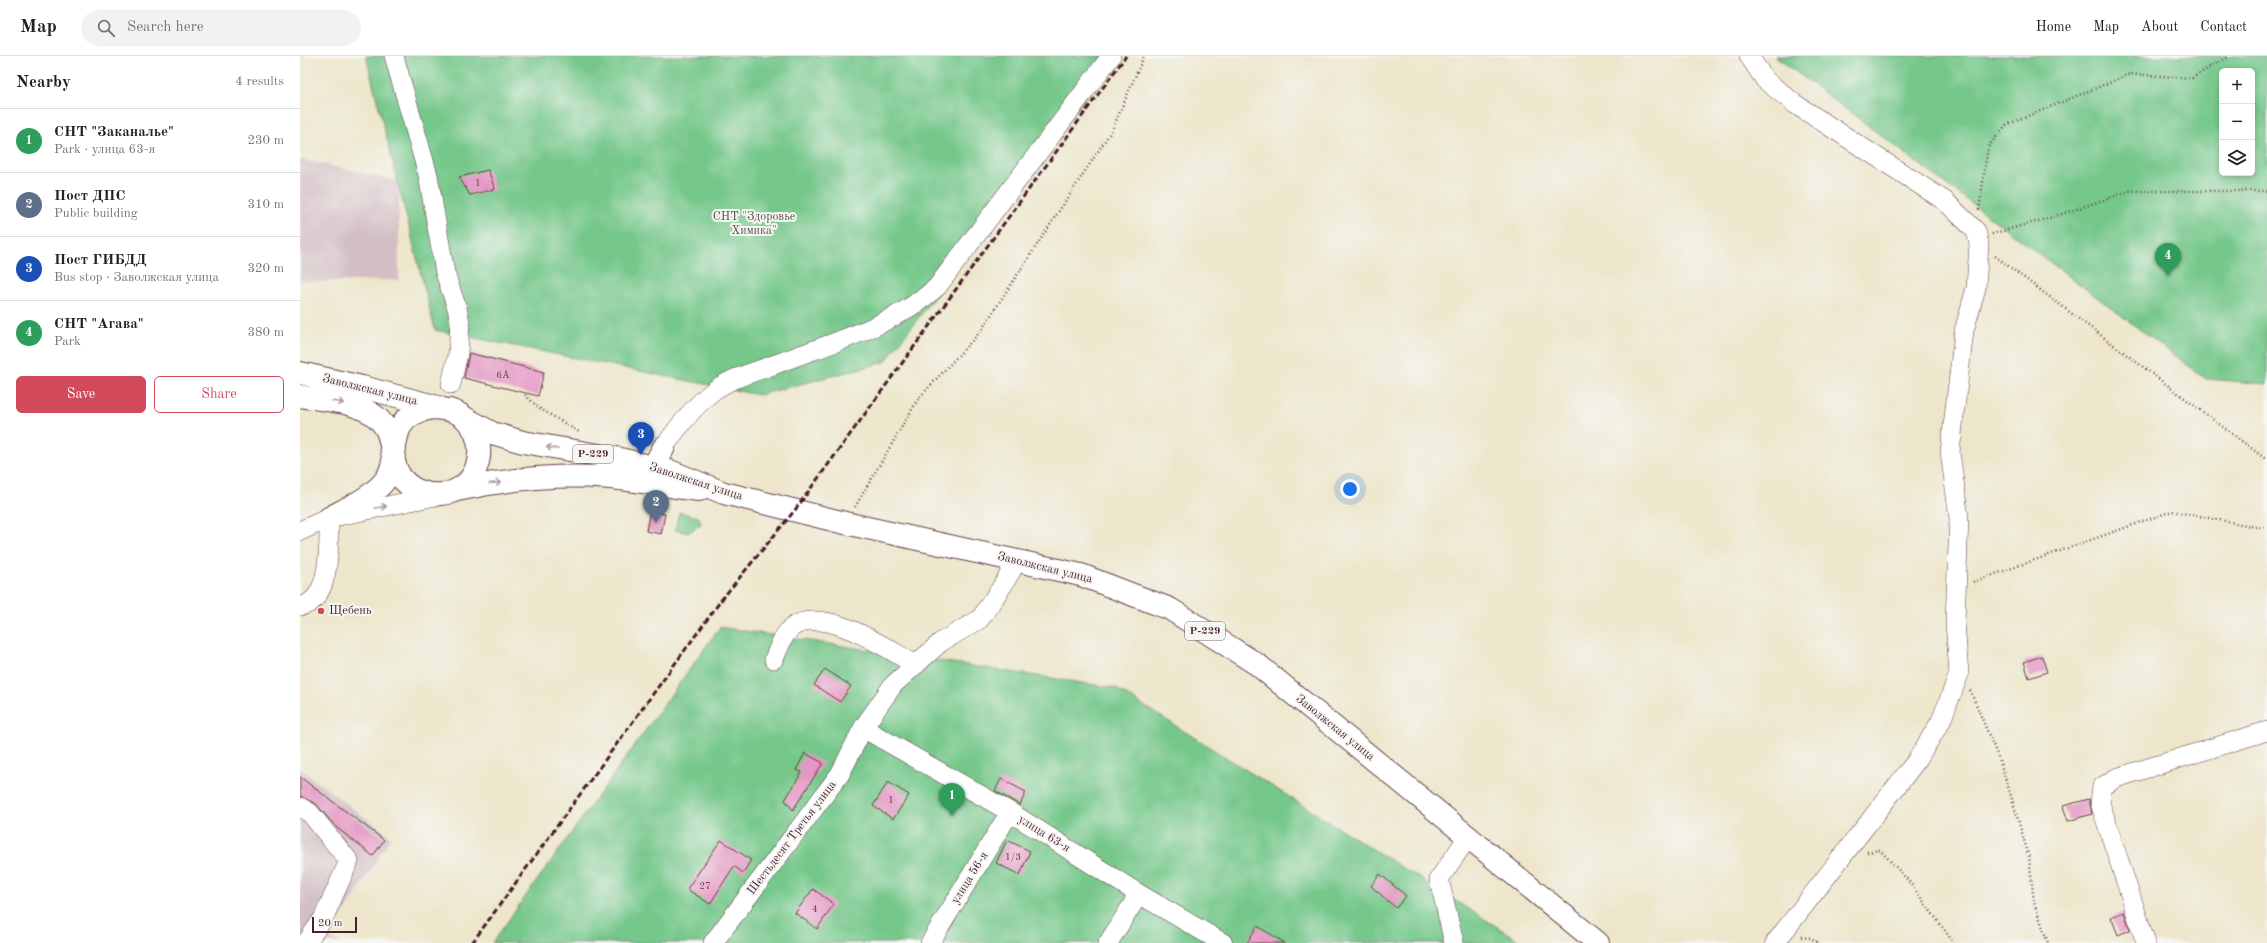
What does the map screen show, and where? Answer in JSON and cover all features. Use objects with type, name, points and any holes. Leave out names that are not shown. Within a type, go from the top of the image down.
[{"type":"main road","name":"Заволжская улица","points":[[300,373],[362,387],[441,408]]},
{"type":"main road","points":[[300,396],[361,406],[376,417],[385,427],[391,438],[395,464],[400,475],[409,485],[420,492],[432,495],[490,483],[548,478],[613,478],[649,475],[664,447]]},
{"type":"main road","points":[[329,518],[363,499],[386,479],[395,439],[400,428],[408,419],[423,410],[441,408]]},
{"type":"main road","name":"Р-229","points":[[441,408],[463,417],[471,425],[477,436],[480,448],[479,460],[471,478],[451,492]]},
{"type":"main road","name":"Заволжская улица","points":[[463,417],[492,433],[649,475],[845,523],[1081,574],[1170,609],[1258,665],[1598,943]]},
{"type":"street","points":[[394,56],[428,175],[445,273],[457,308],[460,340],[451,384]]},
{"type":"street","points":[[664,447],[693,408],[713,391],[736,377],[852,335],[897,316],[921,301],[937,287],[1111,56]]},
{"type":"street","points":[[1749,56],[1765,80],[1795,104],[1945,201],[1977,238],[1976,288],[1964,331],[1950,452],[1959,518],[1955,622],[1959,673],[1941,721],[1917,760],[1775,943]]},
{"type":"street","points":[[300,531],[329,518],[451,492]]},
{"type":"street","points":[[300,606],[306,605],[322,590],[329,554],[329,518]]},
{"type":"street","name":"Шестьдесят Третья улица","points":[[713,943],[840,774],[863,728],[893,685],[941,642],[980,619],[1017,561]]},
{"type":"street","points":[[774,659],[790,629],[810,620],[852,629],[916,665]]},
{"type":"street","name":"улица 63-я","points":[[863,728],[1010,812],[1139,894],[1223,943]]},
{"type":"street","points":[[2146,943],[2100,803],[2102,787],[2116,778],[2267,731]]},
{"type":"street","points":[[300,807],[310,813],[349,861],[322,919],[306,943]]},
{"type":"street","name":"улица 56-я","points":[[930,943],[1010,812]]},
{"type":"street","points":[[1454,943],[1439,879],[1468,837]]},
{"type":"street","points":[[1108,943],[1139,894]]},
{"type":"path","points":[[845,523],[918,399],[980,332],[1112,130],[1144,56]]},
{"type":"path","points":[[1977,238],[1988,147],[2006,125],[2130,74],[2192,78],[2229,56]]},
{"type":"path","points":[[1977,238],[2056,216],[2130,190],[2267,192]]},
{"type":"path","points":[[1977,238],[2267,460]]},
{"type":"path","points":[[525,395],[539,408],[584,436]]},
{"type":"path","points":[[1957,587],[2172,511],[2267,529]]},
{"type":"path","points":[[1959,673],[1965,677],[2001,766],[2029,857],[2034,902],[2048,943]]},
{"type":"path","points":[[1845,854],[1880,850],[1907,879],[1954,943]]},
{"type":"shaded area","points":[[300,159],[399,181],[399,280],[307,282],[300,280]]},
{"type":"shaded area","points":[[300,769],[391,837],[329,937],[341,943],[300,943]]},
{"type":"green space","name":"СНТ \"Здоровье Химика\"","points":[[366,56],[1117,56],[885,362],[759,395],[435,330]]},
{"type":"green space","points":[[1775,56],[2267,56],[2267,384],[2206,379]]},
{"type":"green space","points":[[679,512],[699,517],[701,524],[688,533],[675,530]]},
{"type":"green space","points":[[720,627],[1115,688],[1523,943],[492,943]]},
{"type":"building","points":[[488,170],[495,189],[470,195],[459,177]]},
{"type":"building","points":[[469,353],[544,372],[538,396],[464,378]]},
{"type":"building","points":[[650,511],[665,514],[661,534],[646,531]]},
{"type":"building","points":[[2042,656],[2047,672],[2029,678],[2024,662]]},
{"type":"building","points":[[825,669],[851,686],[840,702],[814,685]]},
{"type":"building","points":[[805,753],[823,763],[793,810],[785,800],[802,772],[796,770]]},
{"type":"building","points":[[300,777],[384,840],[373,856],[337,828],[316,804],[300,796]]},
{"type":"building","points":[[1001,779],[1026,792],[1020,805],[995,791]]},
{"type":"building","points":[[888,782],[909,795],[893,819],[873,806]]},
{"type":"building","points":[[2089,799],[2092,814],[2068,821],[2063,806]]},
{"type":"building","points":[[721,840],[751,860],[743,873],[734,866],[710,904],[687,889]]},
{"type":"building","points":[[1007,840],[1030,851],[1020,875],[996,863]]},
{"type":"building","points":[[1380,874],[1406,896],[1396,908],[1371,886]]},
{"type":"building","points":[[813,889],[834,904],[817,929],[795,913]]},
{"type":"building","points":[[2124,912],[2130,930],[2118,935],[2111,917]]},
{"type":"building","points":[[1257,926],[1285,943],[1247,943]]},
{"type":"railway","points":[[472,943],[722,599],[795,510],[1126,56]]},
{"type":"place","name":"СНТ \"Агава\"","points":[[2168,276]]},
{"type":"place","name":"Пост ГИБДД","points":[[641,455]]},
{"type":"place","name":"Пост ДПС","points":[[656,523]]},
{"type":"place","name":"Щебень","points":[[321,611]]},
{"type":"place","name":"СНТ \"Заканалье\"","points":[[952,816]]}]
